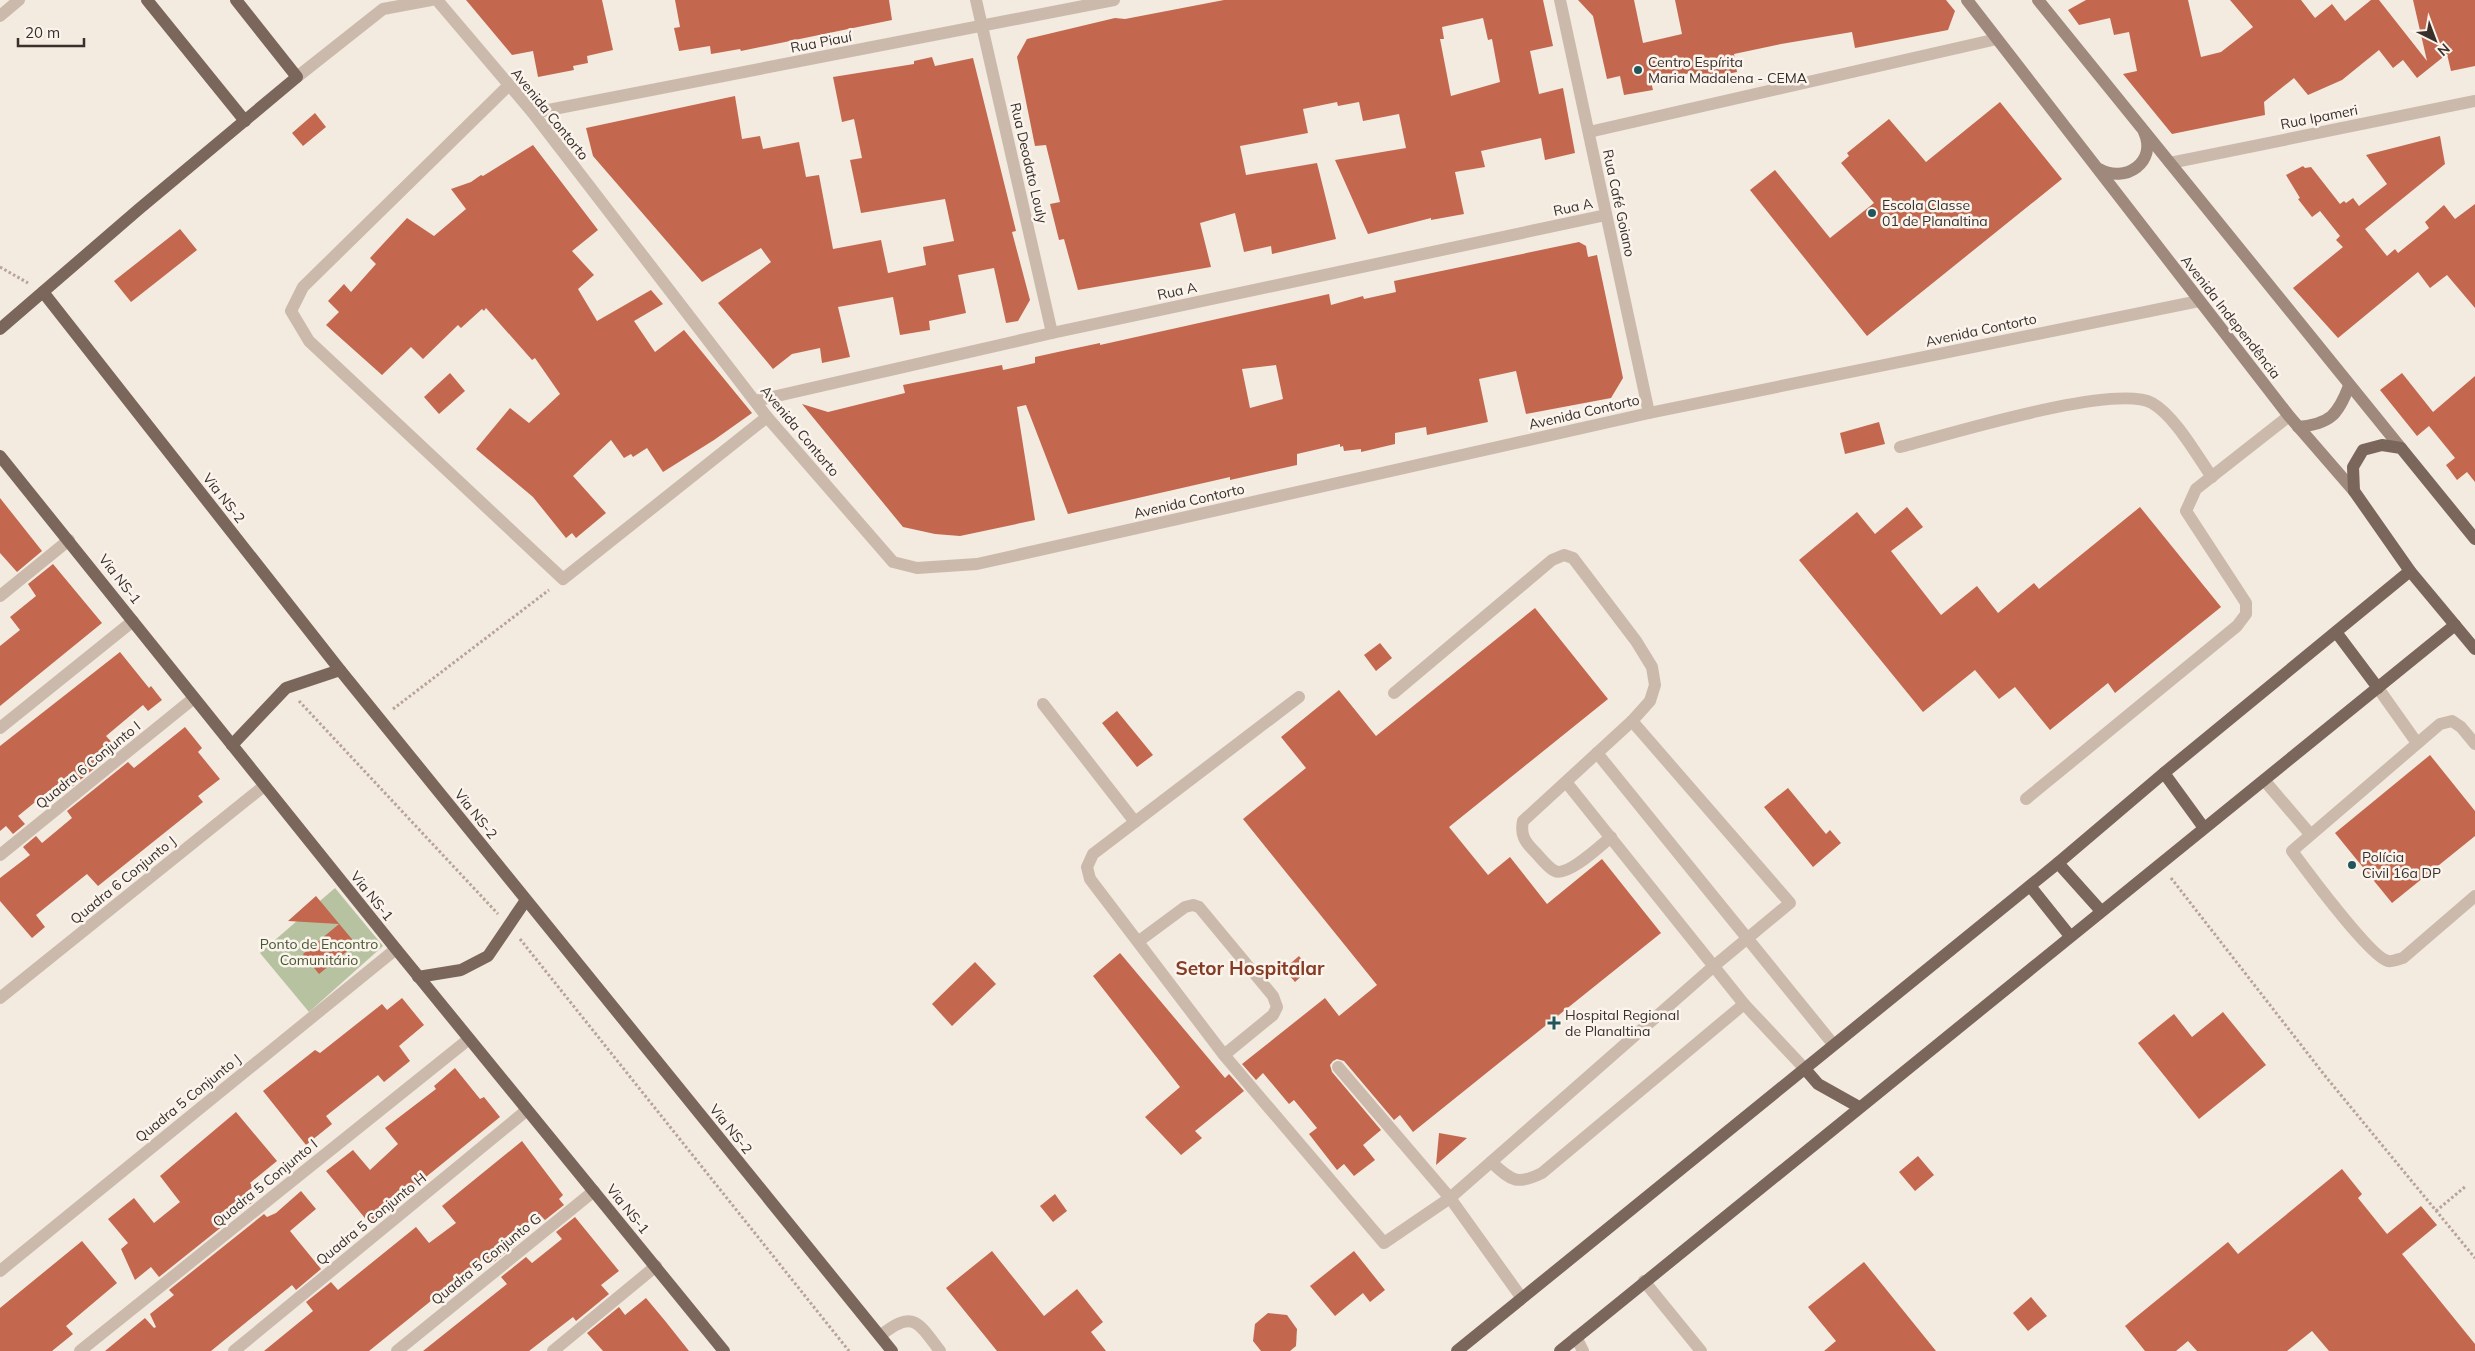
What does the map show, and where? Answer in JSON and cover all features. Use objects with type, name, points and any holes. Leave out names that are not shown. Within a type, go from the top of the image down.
[{"type":"main road","points":[[147,0],[244,121]]},
{"type":"main road","points":[[0,329],[297,77],[236,0]]},
{"type":"main road","name":"Via NS-2","points":[[43,292],[380,720],[892,1351]]},
{"type":"main road","points":[[2354,491],[2353,467],[2363,450],[2382,444],[2401,448],[2475,539]]},
{"type":"main road","name":"Via NS-1","points":[[2,462],[69,540],[264,786],[418,977],[656,1266],[721,1350]]},
{"type":"main road","name":"Avenida Independência","points":[[2354,491],[2410,571],[2475,649]]},
{"type":"main road","points":[[1457,1351],[1521,1297],[2030,886],[2164,772],[2410,571]]},
{"type":"main road","points":[[1560,1351],[2455,625]]},
{"type":"main road","points":[[2336,632],[2378,688]]},
{"type":"main road","points":[[232,745],[286,688],[340,670]]},
{"type":"main road","points":[[2164,772],[2204,828]]},
{"type":"main road","points":[[2058,863],[2101,911]]},
{"type":"main road","points":[[2030,886],[2070,936]]},
{"type":"main road","points":[[418,977],[461,970],[488,956],[526,900]]},
{"type":"main road","points":[[1805,1069],[1818,1084],[1859,1107]]},
{"type":"street","points":[[0,16],[19,0]]},
{"type":"street","points":[[297,77],[386,4],[431,0]]},
{"type":"street","name":"Avenida Contorto","points":[[437,0],[532,113],[767,417],[893,562],[917,568],[978,564],[1649,413],[2198,301]]},
{"type":"street","name":"Rua Deodato Louly","points":[[976,0],[1052,333]]},
{"type":"street","name":"Rua Piauí","points":[[532,113],[1114,0]]},
{"type":"street","name":"Rua Café Goiano","points":[[1560,0],[1649,413]]},
{"type":"street","name":"Avenida Independência","points":[[1967,0],[2198,301],[2298,427],[2354,491]]},
{"type":"street","points":[[1980,0],[1982,20]]},
{"type":"street","points":[[2038,0],[2401,448]]},
{"type":"street","points":[[1589,132],[1997,39]]},
{"type":"street","points":[[508,86],[303,287],[291,311],[309,341],[563,578],[767,417]]},
{"type":"street","name":"Rua Ipameri","points":[[2170,163],[2475,100]]},
{"type":"street","points":[[2092,162],[2106,174],[2125,174],[2134,170],[2145,156],[2146,137],[2142,128]]},
{"type":"street","name":"Rua A","points":[[755,402],[1052,333],[1606,215]]},
{"type":"street","points":[[2298,427],[2318,425],[2331,418],[2342,405],[2349,386]]},
{"type":"street","points":[[1900,447],[2086,400],[2127,397],[2152,403],[2171,421],[2212,477]]},
{"type":"street","points":[[2026,799],[2237,626],[2246,614],[2246,603],[2186,511],[2190,498],[2196,489],[2289,416]]},
{"type":"street","points":[[0,596],[69,540]]},
{"type":"street","points":[[1394,693],[1552,560],[1564,555],[1573,558],[1636,641],[1652,667],[1655,685],[1650,700],[1632,721],[1522,821],[1521,833],[1528,845],[1555,871],[1563,872],[1574,866],[1611,837]]},
{"type":"street","points":[[0,728],[133,621]]},
{"type":"street","points":[[2378,688],[2417,743]]},
{"type":"street","points":[[1299,697],[1092,854],[1087,867],[1090,879],[1224,1055],[1384,1243],[1450,1198],[1714,966],[1790,903],[1632,721]]},
{"type":"street","name":"Quadra 6 Conjunto I","points":[[0,855],[194,698]]},
{"type":"street","points":[[1043,704],[1135,822]]},
{"type":"street","points":[[2475,744],[2461,727],[2452,721],[2440,724],[2292,851],[2331,902],[2378,956],[2389,962],[2403,958],[2475,896]]},
{"type":"street","points":[[1597,754],[1833,1044]]},
{"type":"street","points":[[2264,780],[2310,834]]},
{"type":"street","points":[[1566,782],[1744,1004],[1805,1069]]},
{"type":"street","name":"Quadra 6 Conjunto J","points":[[0,998],[264,786]]},
{"type":"street","points":[[1139,941],[1185,907],[1193,905],[1199,907],[1274,996],[1277,1007],[1273,1015],[1224,1055]]},
{"type":"street","name":"Quadra 5 Conjunto J","points":[[0,1271],[396,949]]},
{"type":"street","points":[[1491,1162],[1511,1180],[1526,1181],[1542,1173],[1744,1004]]},
{"type":"street","name":"Quadra 5 Conjunto I","points":[[80,1351],[469,1039]]},
{"type":"street","points":[[1338,1067],[1450,1198],[1521,1297]]},
{"type":"street","name":"Quadra 5 Conjunto H","points":[[234,1351],[527,1110]]},
{"type":"street","name":"Quadra 5 Conjunto G","points":[[397,1351],[594,1191]]},
{"type":"street","points":[[553,1351],[656,1266]]},
{"type":"street","points":[[1644,1281],[1701,1351]]},
{"type":"street","points":[[880,1336],[895,1324],[906,1320],[920,1325],[940,1351]]},
{"type":"street","points":[[1576,1337],[1583,1351]]},
{"type":"path","points":[[0,267],[43,292]]},
{"type":"path","points":[[380,720],[563,578]]},
{"type":"path","points":[[286,688],[509,926],[850,1351]]},
{"type":"path","points":[[2160,864],[2326,1077],[2475,1258]]},
{"type":"path","points":[[2436,1211],[2466,1186]]},
{"type":"green space","name":"Ponto de Encontro Comunitário","points":[[335,888],[383,946],[309,1012],[260,953]]},
{"type":"building","points":[[466,0],[602,0],[613,50],[587,56],[588,63],[573,66],[574,70],[538,77],[533,51],[512,55]]},
{"type":"building","points":[[675,0],[889,0],[892,20],[741,51],[740,49],[711,54],[710,46],[679,51],[674,28],[680,27]]},
{"type":"building","points":[[1224,0],[1543,0],[1553,46],[1530,51],[1539,94],[1563,88],[1575,153],[1545,160],[1541,138],[1481,151],[1485,167],[1455,172],[1464,214],[1431,220],[1431,218],[1368,234],[1335,160],[1406,148],[1399,114],[1363,121],[1359,102],[1338,106],[1337,102],[1303,109],[1308,133],[1240,146],[1246,175],[1317,163],[1336,239],[1272,254],[1271,246],[1244,252],[1235,213],[1200,223],[1211,267],[1078,290],[1064,239],[1059,240],[1050,204],[1060,202],[1046,145],[1035,146],[1017,57],[1027,39],[1115,18],[1125,19]],"holes":[[[1483,18],[1488,40],[1492,39],[1500,82],[1451,96],[1440,39],[1444,39],[1442,27]]]},
{"type":"building","points":[[1578,0],[1634,0],[1643,43],[1682,34],[1675,0],[1946,0],[1955,11],[1948,30],[1855,48],[1852,32],[1781,44],[1734,54],[1737,72],[1692,81],[1690,73],[1651,82],[1653,90],[1624,95],[1620,76],[1607,79],[1593,16]]},
{"type":"building","points":[[2086,0],[2188,0],[2201,57],[2221,52],[2253,27],[2230,0],[2301,0],[2315,18],[2332,4],[2345,21],[2371,0],[2379,0],[2427,61],[2413,0],[2475,0],[2475,66],[2451,71],[2447,54],[2417,78],[2403,60],[2393,68],[2379,50],[2342,80],[2308,95],[2294,78],[2264,102],[2265,115],[2172,134],[2123,74],[2137,71],[2129,32],[2114,35],[2110,18],[2079,25],[2068,10]]},
{"type":"building","points":[[932,57],[935,66],[973,58],[1016,231],[1012,232],[1030,300],[1018,321],[1006,323],[994,268],[958,275],[966,313],[929,321],[930,330],[900,335],[893,297],[838,307],[850,357],[822,363],[820,348],[792,354],[773,369],[718,303],[771,262],[761,248],[702,282],[593,156],[586,128],[735,96],[742,139],[760,136],[763,149],[799,142],[806,177],[819,175],[833,249],[881,240],[888,273],[926,265],[923,247],[954,241],[945,199],[861,213],[850,160],[862,158],[854,119],[842,122],[833,77],[914,64],[914,61]]},
{"type":"building","points":[[2000,102],[2062,179],[1867,336],[1750,190],[1775,170],[1830,238],[1874,203],[1841,163],[1849,156],[1847,153],[1889,119],[1926,162]]},
{"type":"building","points":[[315,113],[326,127],[303,146],[292,133]]},
{"type":"building","points":[[2440,136],[2445,164],[2365,229],[2387,256],[2395,249],[2398,253],[2429,228],[2425,222],[2444,205],[2455,219],[2475,204],[2475,308],[2447,275],[2430,288],[2418,272],[2338,338],[2293,288],[2343,247],[2336,240],[2340,236],[2320,211],[2312,217],[2298,199],[2300,198],[2286,175],[2303,166],[2305,168],[2311,167],[2340,204],[2344,201],[2346,203],[2353,198],[2359,206],[2387,184],[2366,155]]},
{"type":"building","points":[[533,145],[598,230],[572,251],[594,275],[578,289],[597,321],[651,290],[663,304],[634,321],[655,352],[684,330],[752,413],[714,440],[663,472],[647,448],[633,457],[631,454],[624,458],[611,440],[573,476],[606,513],[576,538],[572,533],[566,538],[533,497],[476,449],[510,408],[529,423],[560,394],[535,358],[532,360],[486,308],[484,311],[482,309],[461,328],[458,325],[423,359],[411,347],[382,375],[326,325],[339,312],[328,301],[344,284],[351,292],[376,264],[370,258],[407,218],[434,236],[466,209],[451,189],[471,182],[481,175],[483,176]]},
{"type":"building","points":[[180,229],[197,250],[131,302],[114,281]]},
{"type":"building","points":[[1579,242],[1586,246],[1588,257],[1597,255],[1623,378],[1611,398],[1526,414],[1516,371],[1479,379],[1488,422],[1427,435],[1426,427],[1395,433],[1395,444],[1361,452],[1361,449],[1344,451],[1343,446],[1340,447],[1340,444],[1297,454],[1297,465],[1230,480],[1230,477],[1068,514],[1026,405],[1017,407],[1035,520],[960,536],[935,534],[903,527],[802,404],[828,412],[905,393],[903,385],[1002,365],[1003,370],[1035,363],[1035,357],[1100,343],[1100,345],[1329,294],[1331,305],[1363,296],[1364,299],[1396,292],[1394,281]],"holes":[[[1276,365],[1283,399],[1250,408],[1242,369]]]},
{"type":"building","points":[[450,373],[465,391],[439,414],[424,397]]},
{"type":"building","points":[[2402,373],[2433,412],[2475,376],[2475,482],[2467,472],[2457,480],[2446,465],[2455,458],[2429,426],[2417,436],[2380,390]]},
{"type":"building","points":[[1879,422],[1885,444],[1845,454],[1840,433]]},
{"type":"building","points":[[0,498],[42,551],[17,572],[0,553]]},
{"type":"building","points":[[1907,507],[1923,527],[1891,551],[1941,615],[1977,586],[1998,613],[2034,583],[2039,589],[2140,507],[2221,607],[2115,693],[2108,683],[2050,730],[2015,687],[1999,699],[1975,670],[1923,712],[1799,560],[1857,512],[1875,534]]},
{"type":"building","points":[[53,564],[102,623],[0,706],[0,646],[20,630],[10,617],[36,596],[28,584]]},
{"type":"building","points":[[1535,608],[1608,699],[1449,827],[1488,875],[1510,857],[1547,904],[1602,859],[1661,933],[1413,1132],[1400,1115],[1394,1120],[1344,1061],[1337,1059],[1333,1061],[1330,1065],[1332,1072],[1381,1130],[1363,1145],[1375,1160],[1354,1176],[1344,1164],[1337,1170],[1309,1134],[1317,1128],[1294,1100],[1289,1104],[1263,1073],[1256,1080],[1242,1064],[1325,998],[1339,1016],[1377,985],[1243,819],[1306,768],[1281,737],[1339,690],[1376,736]]},
{"type":"building","points":[[1380,643],[1392,658],[1376,671],[1364,655]]},
{"type":"building","points":[[120,652],[149,688],[151,686],[162,700],[148,711],[143,705],[106,736],[118,749],[57,799],[50,790],[18,816],[25,824],[13,834],[6,826],[0,831],[0,746]]},
{"type":"building","points":[[1117,711],[1153,755],[1137,767],[1102,723]]},
{"type":"building","points":[[185,727],[202,748],[198,752],[220,779],[198,796],[203,802],[98,886],[87,874],[36,915],[45,927],[32,938],[0,901],[0,878],[30,855],[23,847],[36,836],[42,843],[72,818],[67,811],[128,762],[134,768]]},
{"type":"building","points":[[2430,755],[2475,811],[2475,836],[2392,903],[2335,833]]},
{"type":"building","points":[[1788,788],[1826,834],[1830,830],[1841,843],[1813,867],[1764,807]]},
{"type":"building","points":[[316,896],[356,944],[319,974],[303,954],[339,924],[288,921]]},
{"type":"building","points":[[1120,953],[1225,1078],[1229,1074],[1244,1091],[1195,1131],[1202,1138],[1181,1155],[1145,1117],[1180,1087],[1093,976]]},
{"type":"building","points":[[1299,956],[1309,969],[1295,982],[1284,969]]},
{"type":"building","points":[[975,962],[996,984],[952,1026],[932,1004]]},
{"type":"building","points":[[402,998],[424,1025],[399,1046],[410,1061],[384,1082],[378,1075],[326,1116],[332,1124],[306,1145],[263,1091],[315,1050],[320,1053],[382,1004],[387,1010]]},
{"type":"building","points":[[2223,1012],[2266,1065],[2199,1119],[2138,1043],[2174,1014],[2192,1037]]},
{"type":"building","points":[[455,1068],[480,1099],[484,1097],[500,1117],[369,1223],[326,1171],[353,1150],[370,1170],[398,1144],[385,1128],[436,1089],[434,1086]]},
{"type":"building","points":[[236,1112],[277,1161],[250,1183],[253,1187],[247,1192],[254,1201],[159,1277],[151,1267],[135,1280],[121,1249],[128,1243],[108,1219],[134,1198],[154,1223],[180,1202],[160,1176]]},
{"type":"building","points":[[1439,1133],[1467,1138],[1436,1165]]},
{"type":"building","points":[[522,1141],[563,1195],[559,1199],[564,1205],[545,1220],[539,1214],[509,1238],[515,1245],[490,1265],[484,1258],[369,1351],[264,1351],[313,1311],[306,1302],[331,1282],[338,1290],[416,1227],[429,1243],[456,1223],[442,1206]]},
{"type":"building","points":[[1918,1156],[1934,1175],[1915,1191],[1899,1172]]},
{"type":"building","points":[[2342,1169],[2362,1194],[2358,1198],[2387,1234],[2421,1206],[2437,1225],[2402,1254],[2475,1344],[2475,1351],[2329,1351],[2312,1331],[2287,1351],[2197,1351],[2188,1341],[2176,1351],[2145,1351],[2125,1326],[2228,1242],[2238,1254]]},
{"type":"building","points":[[301,1191],[316,1209],[290,1231],[321,1269],[296,1290],[292,1285],[211,1351],[105,1351],[145,1318],[154,1328],[156,1327],[150,1314],[174,1295],[169,1290],[264,1214],[267,1217],[276,1213]]},
{"type":"building","points":[[1055,1194],[1067,1211],[1053,1222],[1040,1206]]},
{"type":"building","points":[[575,1217],[619,1271],[601,1285],[609,1294],[576,1321],[573,1317],[529,1351],[423,1351],[507,1284],[501,1277],[526,1257],[532,1263],[562,1239],[556,1232]]},
{"type":"building","points":[[82,1241],[117,1283],[66,1326],[73,1334],[52,1351],[0,1351],[0,1308]]},
{"type":"building","points":[[992,1251],[1044,1316],[1077,1289],[1103,1322],[1091,1332],[1106,1351],[997,1351],[946,1288]]},
{"type":"building","points":[[1354,1251],[1385,1290],[1370,1302],[1363,1293],[1335,1316],[1310,1286]]},
{"type":"building","points":[[1864,1262],[1936,1351],[1824,1351],[1836,1341],[1808,1307]]},
{"type":"building","points":[[2031,1297],[2047,1316],[2028,1331],[2013,1313]]},
{"type":"building","points":[[646,1298],[689,1351],[603,1351],[587,1333],[619,1307],[625,1315]]},
{"type":"building","points":[[1268,1313],[1287,1315],[1297,1329],[1296,1346],[1290,1351],[1261,1351],[1253,1341],[1255,1324]]},
{"type":"place","name":"Centro Espírita Maria Madalena - CEMA","points":[[1638,70]]},
{"type":"place","name":"Escola Classe 01 de Planaltina","points":[[1872,213]]},
{"type":"place","name":"Polícia Civil 16a DP","points":[[2352,865]]},
{"type":"place","name":"Hospital Regional de Planaltina","points":[[1554,1023]]},
{"type":"district","name":"Setor Hospitalar","points":[[1250,968]]}]
